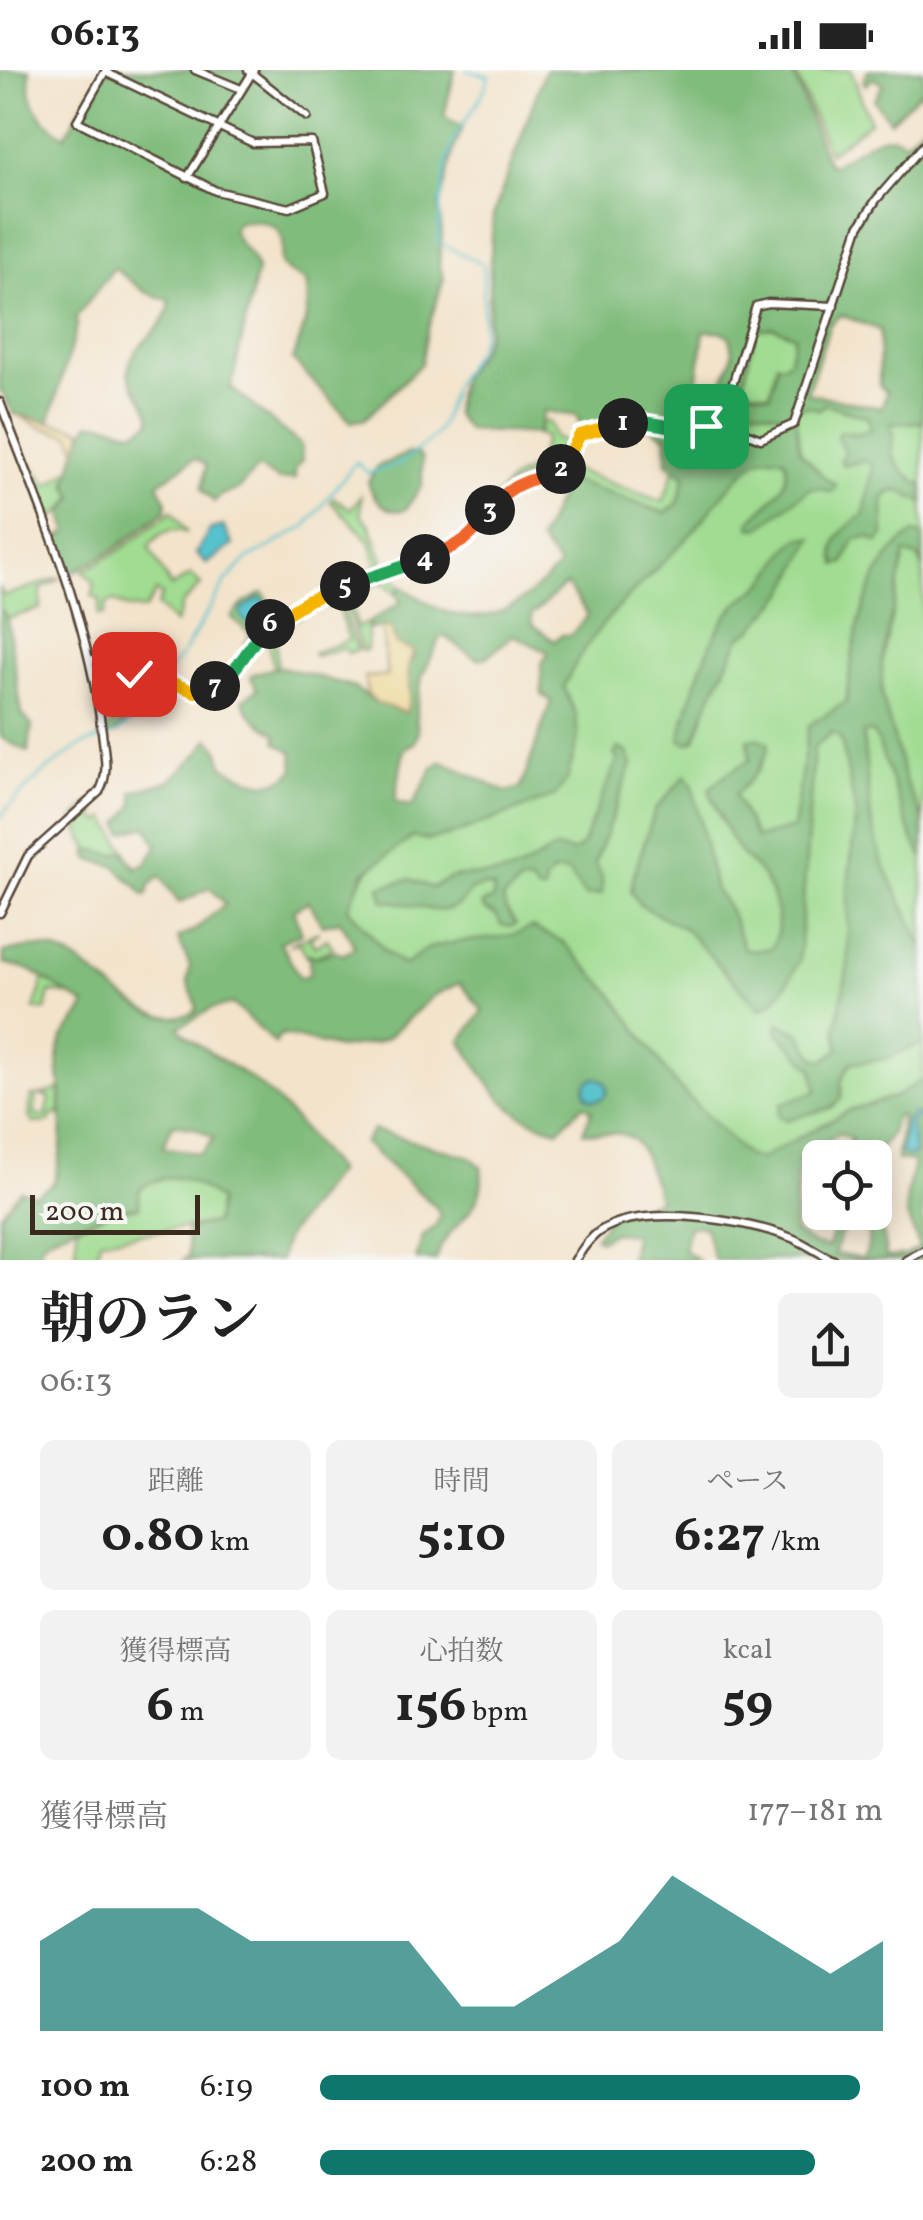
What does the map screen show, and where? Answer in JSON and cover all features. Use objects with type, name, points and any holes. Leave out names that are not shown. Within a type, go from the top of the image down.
[{"type":"street","points":[[194,70],[241,89]]},
{"type":"street","points":[[106,71],[218,126],[253,143],[312,142],[325,193],[288,208],[216,191],[77,121],[106,71]]},
{"type":"street","points":[[188,178],[251,71],[306,116]]},
{"type":"street","points":[[91,659],[127,673],[155,676],[195,692],[208,690],[230,678],[265,628],[309,600],[466,542],[506,492],[522,481],[560,469],[580,435],[632,420],[684,428],[717,422],[761,439],[792,426],[866,214],[923,146]]},
{"type":"street","points":[[717,422],[723,416],[756,306],[834,306]]},
{"type":"street","points":[[0,402],[67,579],[91,659],[106,766],[103,785],[28,856],[0,913]]},
{"type":"street","points":[[575,1260],[595,1234],[610,1226],[685,1216],[775,1232],[834,1260]]},
{"type":"street","points":[[906,1260],[923,1251]]},
{"type":"green space","points":[[0,70],[30,70],[30,91],[36,109],[65,136],[104,70],[455,70],[444,116],[463,128],[439,207],[439,264],[444,278],[421,364],[365,419],[351,422],[293,360],[305,322],[308,292],[306,282],[281,264],[279,232],[260,222],[236,223],[235,236],[257,270],[231,388],[301,445],[302,461],[295,469],[295,479],[279,480],[258,468],[237,490],[214,502],[202,489],[206,465],[195,458],[158,484],[167,502],[166,510],[114,550],[73,572],[66,565],[57,538],[68,532],[63,513],[74,498],[68,483],[78,443],[89,424],[135,430],[151,421],[129,369],[136,352],[163,321],[170,301],[145,292],[114,268],[76,317],[77,326],[49,422],[14,414],[0,389]]},
{"type":"green space","points":[[545,70],[792,70],[831,165],[886,136],[905,142],[923,125],[923,422],[890,424],[895,460],[923,485],[923,503],[900,491],[890,492],[883,500],[884,536],[877,542],[869,537],[855,539],[844,563],[837,565],[836,541],[864,514],[873,467],[867,461],[843,465],[840,460],[845,453],[837,437],[840,431],[856,434],[870,430],[868,417],[825,404],[819,410],[807,406],[798,409],[795,412],[800,451],[827,480],[836,484],[832,492],[809,489],[759,528],[750,527],[783,485],[787,469],[785,459],[771,457],[749,467],[690,535],[603,624],[575,664],[564,687],[576,715],[578,738],[567,780],[555,796],[455,834],[429,840],[413,837],[364,872],[348,908],[385,951],[403,965],[430,948],[507,936],[532,927],[563,942],[611,992],[676,1085],[746,1155],[760,1159],[850,1110],[897,1096],[923,1079],[923,1260],[714,1260],[705,1227],[689,1226],[684,1250],[698,1260],[630,1260],[634,1234],[614,1232],[600,1240],[595,1237],[605,1216],[621,1208],[629,1212],[658,1200],[641,1150],[630,1137],[583,1132],[592,1110],[583,1105],[558,1130],[524,1116],[500,1097],[461,1041],[483,1011],[460,983],[434,995],[388,1037],[375,1043],[339,1048],[281,1034],[275,1043],[233,1004],[211,1009],[179,1027],[273,1097],[337,1171],[285,1239],[280,1260],[183,1260],[189,1256],[186,1229],[215,1223],[219,1200],[190,1182],[171,1177],[139,1190],[139,1207],[112,1211],[49,1237],[40,1251],[50,1260],[0,1260],[0,1215],[20,1190],[35,1195],[53,1184],[62,1134],[59,1050],[63,1037],[85,1005],[30,970],[4,963],[3,953],[37,947],[57,951],[158,1015],[176,1017],[195,1012],[197,1006],[188,983],[190,966],[178,938],[195,930],[225,904],[210,888],[179,903],[160,876],[144,895],[116,866],[91,860],[87,855],[89,849],[114,855],[124,852],[136,868],[147,863],[157,846],[147,826],[123,833],[120,824],[134,805],[133,792],[170,781],[209,739],[218,748],[223,766],[241,775],[268,783],[286,777],[294,770],[293,752],[277,743],[276,733],[256,720],[243,700],[257,689],[253,674],[286,668],[351,686],[377,703],[408,683],[408,668],[414,655],[396,644],[395,636],[385,626],[370,629],[368,623],[401,602],[395,592],[402,587],[443,611],[474,617],[502,611],[527,597],[559,566],[539,541],[564,486],[575,482],[665,513],[678,503],[685,475],[667,463],[667,437],[644,426],[625,423],[581,431],[577,416],[544,411],[538,434],[467,430],[454,413],[461,378],[481,349],[487,332],[493,216]],"holes":[[[841,315],[880,330],[879,386],[887,392],[881,408],[807,393],[830,324]],[[774,327],[795,336],[790,359],[778,363],[770,395],[742,389],[755,330]],[[704,331],[729,336],[733,353],[723,381],[722,406],[715,413],[698,410],[704,399],[715,401],[717,392],[697,384]],[[742,406],[781,414],[778,424],[763,428],[739,417]],[[567,585],[588,615],[571,635],[554,641],[532,624],[531,614]],[[513,635],[549,653],[541,664],[542,695],[551,701],[521,788],[506,792],[442,761],[433,768],[412,806],[398,803],[395,800],[404,749],[415,742],[418,733],[416,712],[422,676],[441,637],[477,659],[487,657]],[[309,901],[322,925],[340,921],[355,947],[343,955],[336,951],[316,957],[309,954],[310,974],[300,978],[280,942],[302,933],[293,910]],[[173,1124],[195,1128],[214,1138],[201,1154],[163,1147]]]},
{"type":"green space","points":[[794,70],[851,70],[870,122],[829,153]]},
{"type":"green space","points":[[868,70],[923,70],[923,94],[920,92],[890,121],[874,100],[883,85],[873,78],[866,85],[863,81]]},
{"type":"green space","points":[[774,327],[795,335],[790,359],[784,365],[777,363],[770,394],[743,388],[755,330]]},
{"type":"green space","points":[[733,394],[810,398],[872,411],[923,396],[923,1091],[817,1140],[802,1140],[802,1147],[760,1166],[747,1160],[470,942],[403,965],[385,951],[348,908],[358,884],[398,846],[453,820],[533,792],[569,704],[546,684],[667,546]]},
{"type":"green space","points":[[542,422],[549,422],[555,439],[571,442],[564,459],[493,499],[513,479],[537,465],[545,437],[538,434]]},
{"type":"green space","points":[[409,453],[422,458],[422,485],[406,509],[387,508],[373,494],[368,481],[378,466]]},
{"type":"green space","points":[[26,460],[48,485],[69,470],[71,473],[66,483],[73,497],[61,513],[49,518]]},
{"type":"green space","points":[[675,467],[685,475],[684,486],[678,502],[665,513],[575,482],[564,486],[562,473],[568,468],[663,502]]},
{"type":"green space","points":[[361,496],[361,515],[370,525],[385,566],[382,571],[330,589],[366,574],[377,565],[370,541],[331,502],[334,498],[351,509]]},
{"type":"green space","points":[[172,511],[187,533],[165,532],[149,547],[171,587],[191,575],[201,585],[182,604],[175,624],[157,606],[162,595],[156,592],[144,610],[113,601],[106,604],[104,615],[98,616],[100,600],[92,596],[94,583],[83,571],[117,552]]},
{"type":"green space","points":[[914,533],[923,536],[923,570],[919,558],[905,553],[882,661],[882,696],[906,783],[923,819],[923,858],[878,742],[872,732],[863,733],[871,820],[883,863],[923,947],[923,1043],[885,1059],[851,1063],[842,1079],[841,1099],[831,1108],[786,1120],[778,1115],[781,1104],[817,1091],[813,1069],[777,1032],[778,1023],[799,1032],[814,1056],[823,1061],[839,1049],[836,1029],[848,965],[848,887],[856,814],[841,739],[833,732],[814,747],[799,961],[784,989],[767,1005],[760,1009],[685,929],[640,905],[631,892],[634,874],[655,810],[686,775],[693,787],[715,890],[730,910],[744,949],[771,948],[778,922],[771,892],[730,837],[709,789],[750,760],[748,739],[758,738],[769,744],[764,760],[735,795],[756,838],[793,828],[809,725],[846,702],[857,632],[871,586],[896,548]]},
{"type":"green space","points":[[801,537],[813,538],[785,593],[752,630],[741,636],[708,703],[695,740],[688,743],[680,739],[700,671],[723,621],[764,583]]},
{"type":"green space","points":[[387,574],[402,587],[395,592],[382,582],[350,595],[357,627],[368,623],[367,650],[362,651],[341,590]]},
{"type":"green space","points":[[58,578],[41,589],[41,608],[7,619],[0,608],[0,589],[4,596]]},
{"type":"green space","points":[[263,593],[271,606],[271,619],[245,645],[251,635],[232,617],[244,603]]},
{"type":"green space","points":[[336,593],[358,650],[348,653],[344,648],[315,656],[313,653],[349,640],[333,604],[302,616],[275,633],[275,669],[268,644],[271,629],[297,609]]},
{"type":"green space","points":[[0,608],[7,619],[22,714],[32,726],[28,752],[0,737]]},
{"type":"green space","points":[[127,676],[162,682],[159,700],[152,709],[106,736],[105,730],[114,724],[110,711],[115,710],[113,715],[120,724],[133,715],[128,715],[122,706],[131,701],[136,710],[135,696],[142,708],[153,706],[159,696],[149,687],[145,693]]},
{"type":"green space","points":[[618,748],[627,752],[632,764],[595,862],[602,877],[602,894],[585,896],[568,872],[554,872],[545,880],[544,891],[521,882],[503,899],[516,924],[511,927],[501,925],[497,916],[485,910],[482,904],[493,899],[494,888],[485,886],[471,890],[453,908],[443,910],[384,901],[380,887],[410,879],[432,888],[461,876],[512,872],[556,848],[572,852],[581,847],[618,759],[614,755]]},
{"type":"green space","points":[[90,803],[97,812],[93,817],[100,822],[106,818],[127,853],[114,855],[89,849],[78,830],[83,825],[73,820]]},
{"type":"green space","points":[[319,932],[310,937],[315,946],[327,939],[333,948],[315,957],[307,957],[299,942],[289,945]]},
{"type":"green space","points":[[44,978],[71,995],[50,992],[46,1010],[34,1009]]},
{"type":"green space","points":[[60,1089],[60,1114],[52,1115],[49,1122],[33,1123],[29,1117],[31,1096],[36,1096],[35,1115],[46,1116],[50,1098],[40,1095]]},
{"type":"green space","points":[[373,1130],[471,1157],[481,1167],[478,1196],[447,1237],[436,1260],[416,1260],[423,1236],[435,1227],[440,1216],[437,1208],[364,1143]]},
{"type":"green space","points":[[168,1177],[192,1180],[219,1200],[215,1223],[100,1240],[97,1260],[76,1260],[77,1226],[112,1211],[139,1207],[139,1191],[148,1183]]},
{"type":"sand","points":[[20,416],[81,429],[77,450],[71,435],[40,427]]},
{"type":"sand","points":[[382,627],[391,628],[396,644],[414,651],[408,668],[410,697],[406,713],[377,703],[367,694],[365,677],[387,676]]},
{"type":"water","points":[[223,526],[233,545],[207,564],[196,554],[210,529]]},
{"type":"water","points":[[259,598],[267,608],[263,621],[252,629],[240,616],[242,609]]},
{"type":"water","points":[[596,1078],[604,1081],[604,1097],[596,1100],[588,1097],[585,1089],[588,1081]]},
{"type":"water","points":[[912,1114],[922,1114],[910,1122],[915,1155],[906,1156],[900,1152],[906,1120]]},
{"type":"waterway","points":[[0,817],[66,756],[154,710],[167,674],[226,581],[246,560],[306,526],[356,462],[368,473],[400,464],[434,437],[454,384],[478,348],[483,331],[484,265],[438,242],[450,152],[489,76],[467,70]]},
{"type":"route","points":[[134,674],[155,676],[195,692],[208,690],[230,678],[265,628],[309,600],[466,542],[506,492],[522,481],[560,469],[580,435],[632,420],[684,428],[706,426]]}]
